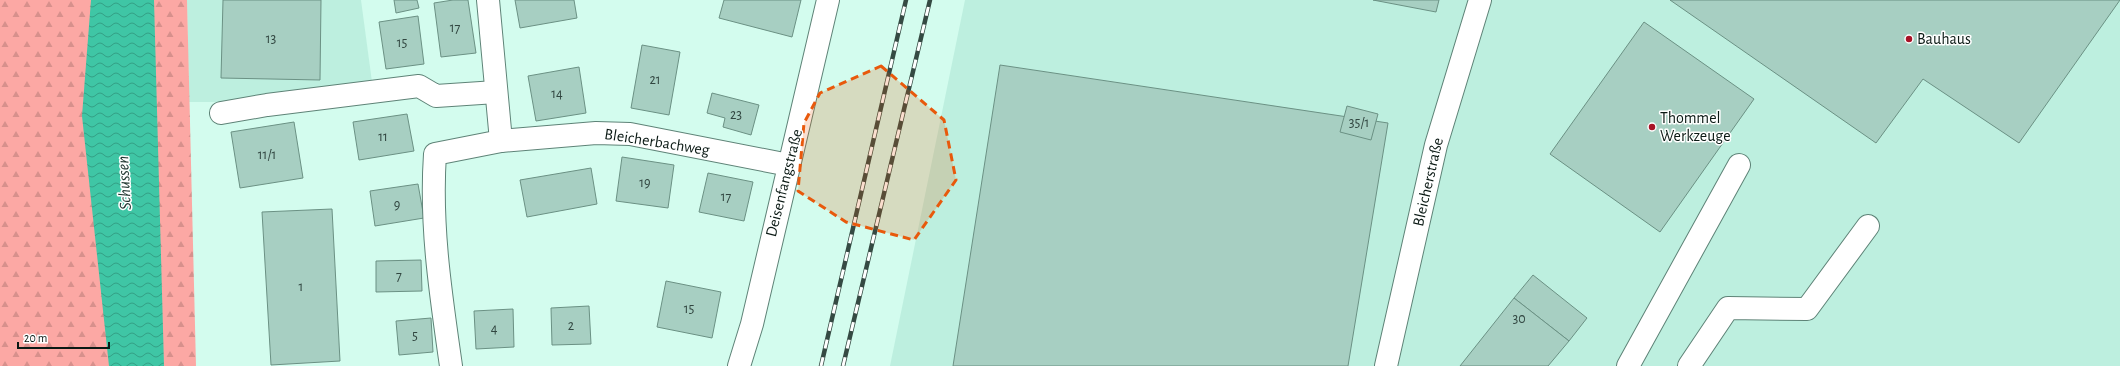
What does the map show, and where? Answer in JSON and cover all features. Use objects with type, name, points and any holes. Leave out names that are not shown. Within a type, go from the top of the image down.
[{"type":"street","points":[[488,0],[501,141]]},
{"type":"street","name":"Deisenfangstraße","points":[[739,366],[752,324],[788,165],[828,0]]},
{"type":"street","name":"Bleicherstraße","points":[[1386,366],[1436,145],[1480,0]]},
{"type":"street","points":[[221,113],[267,105],[419,86],[436,96],[496,92]]},
{"type":"street","name":"Bleicherbachweg","points":[[451,366],[436,265],[433,174],[435,154],[501,141],[596,132],[630,134],[788,165]]},
{"type":"street","points":[[1628,366],[1739,165]]},
{"type":"street","points":[[1689,366],[1728,308],[1807,309],[1868,226]]},
{"type":"highlighted area","points":[[881,66],[944,120],[956,180],[914,240],[846,222],[798,191],[804,123],[820,93]]},
{"type":"shaded area","points":[[187,0],[361,0],[372,82],[226,102],[189,102]]},
{"type":"shaded area","points":[[965,0],[2120,0],[2120,366],[890,366]]},
{"type":"green space","points":[[0,0],[187,0],[196,366],[0,366]]},
{"type":"water","name":"Schussen","points":[[91,0],[154,0],[164,366],[109,366],[82,116]]},
{"type":"building","points":[[223,0],[321,0],[320,80],[221,78]]},
{"type":"building","points":[[394,0],[417,0],[419,8],[396,13]]},
{"type":"building","points":[[453,0],[468,0],[476,53],[441,57],[434,3]]},
{"type":"building","points":[[515,0],[574,0],[577,18],[520,28]]},
{"type":"building","points":[[724,0],[801,0],[792,37],[719,18]]},
{"type":"building","points":[[1373,0],[1439,0],[1436,12]]},
{"type":"building","name":"Bauhaus","points":[[1670,0],[2120,0],[2019,143],[1923,79],[1876,143]]},
{"type":"building","points":[[418,16],[424,64],[386,69],[379,22]]},
{"type":"building","name":"Thommel Werkzeuge","points":[[1644,22],[1754,99],[1660,232],[1550,154]]},
{"type":"building","points":[[642,45],[680,52],[669,115],[631,108]]},
{"type":"building","points":[[1000,65],[1388,123],[1348,366],[953,366]]},
{"type":"building","points":[[579,67],[586,113],[536,121],[528,76]]},
{"type":"building","points":[[712,93],[759,105],[751,135],[723,127],[725,118],[707,113]]},
{"type":"building","points":[[1347,106],[1378,114],[1371,140],[1340,132]]},
{"type":"building","points":[[407,114],[414,151],[359,160],[353,122]]},
{"type":"building","points":[[294,122],[303,178],[240,188],[231,132]]},
{"type":"building","points":[[622,157],[674,165],[668,208],[616,201]]},
{"type":"building","points":[[591,168],[597,204],[527,217],[520,180]]},
{"type":"building","points":[[708,173],[753,182],[744,221],[699,212]]},
{"type":"building","points":[[418,184],[424,218],[375,226],[370,191]]},
{"type":"building","points":[[332,209],[340,361],[271,365],[262,212]]},
{"type":"building","points":[[421,260],[422,291],[376,292],[376,261]]},
{"type":"building","points":[[1533,275],[1587,318],[1569,341],[1514,298]]},
{"type":"building","points":[[666,281],[721,292],[712,338],[657,327]]},
{"type":"building","points":[[1514,298],[1569,341],[1548,366],[1460,366]]},
{"type":"building","points":[[589,306],[591,344],[552,345],[551,308]]},
{"type":"building","points":[[513,309],[514,347],[476,349],[474,311]]},
{"type":"building","points":[[431,318],[433,352],[399,355],[396,321]]},
{"type":"railway","points":[[821,366],[906,0]]},
{"type":"railway","points":[[843,366],[930,0]]},
{"type":"place","name":"Bauhaus","points":[[1909,39]]},
{"type":"place","name":"Thommel Werkzeuge","points":[[1652,127]]}]
